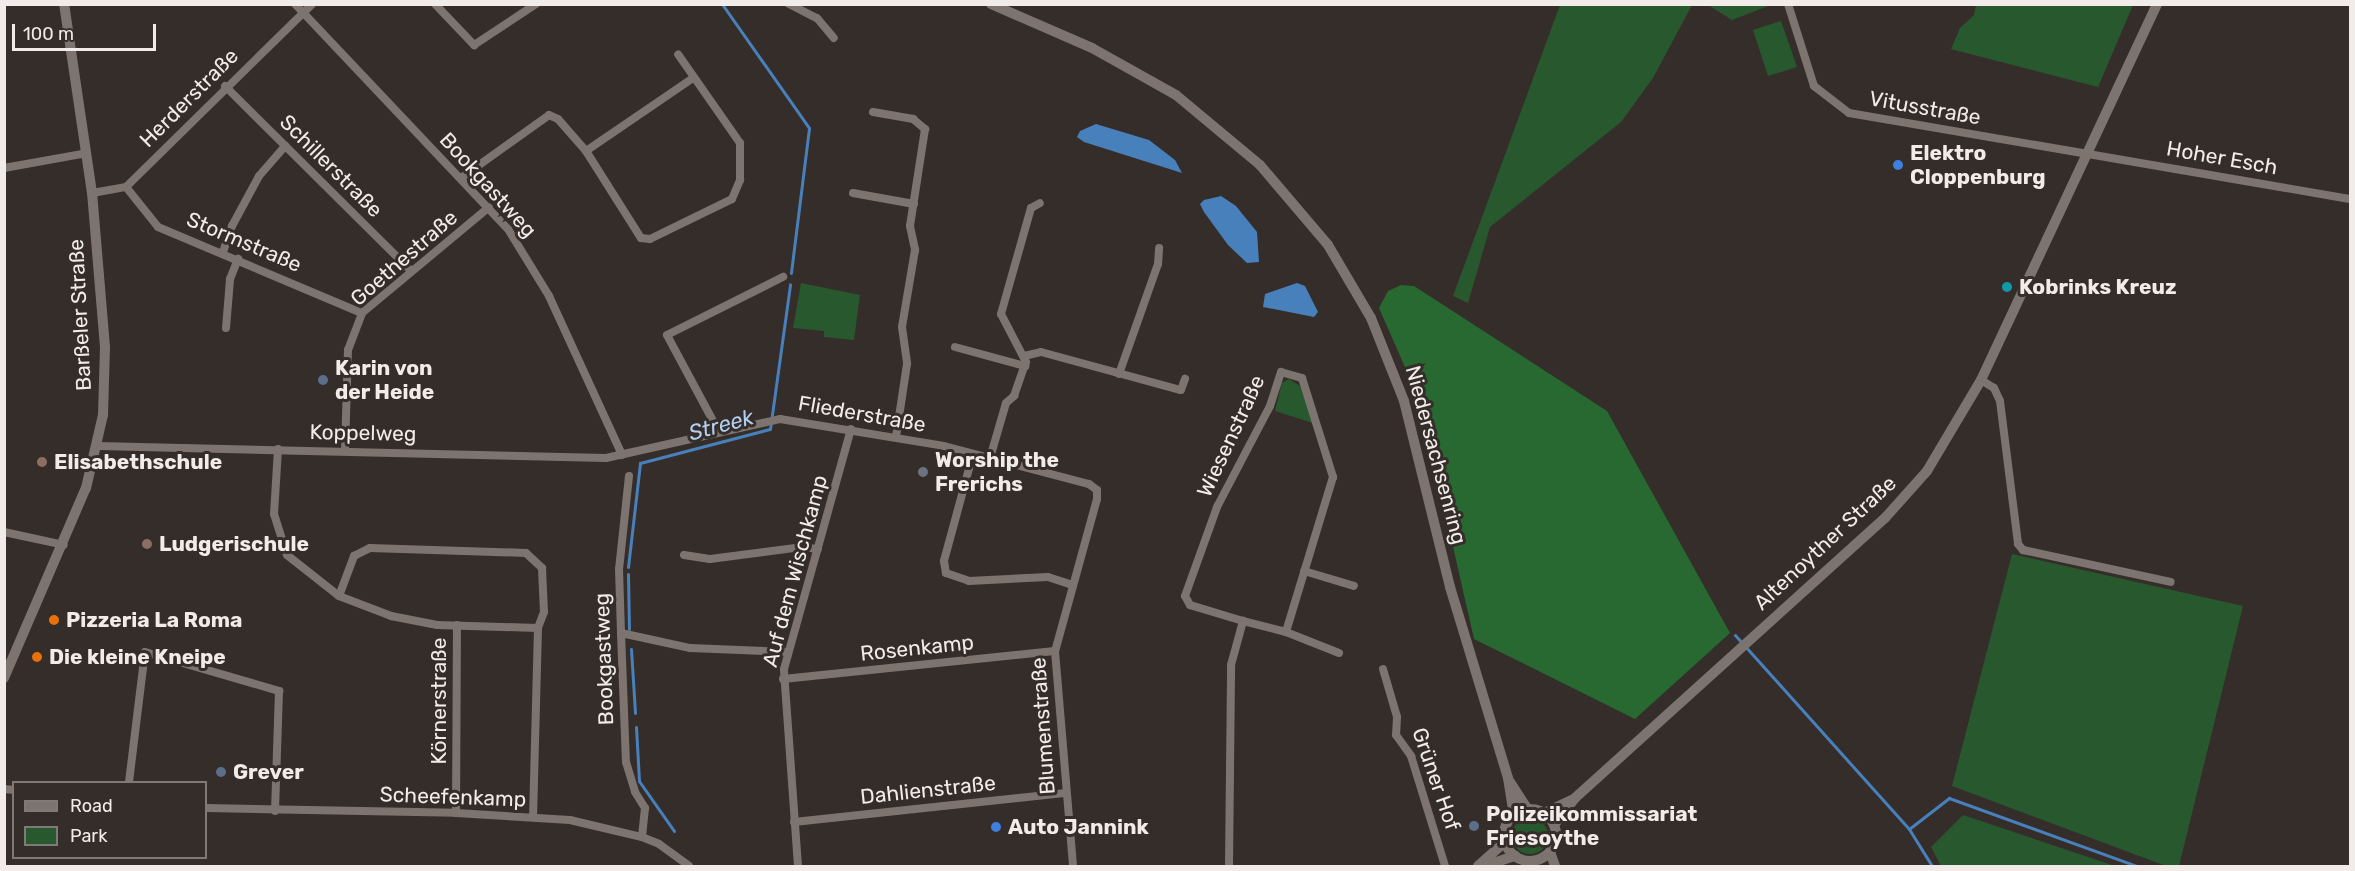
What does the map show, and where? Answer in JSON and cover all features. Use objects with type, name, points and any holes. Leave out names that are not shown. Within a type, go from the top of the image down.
[{"type":"main road","name":"Barßeler Straße","points":[[4,678],[64,545],[98,446],[105,347],[92,193],[64,4]]},
{"type":"main road","name":"Niedersachsenring","points":[[991,4],[1101,53],[1176,95],[1260,165],[1328,245],[1371,318],[1404,401],[1450,587],[1508,778],[1514,815]]},
{"type":"main road","name":"Altenoyther Straße","points":[[1554,825],[1575,798],[1906,496],[1946,444],[1981,380],[2157,4]]},
{"type":"main road","name":"Niedersachsenring","points":[[1508,778],[1528,810]]},
{"type":"main road","name":"Altenoyther Straße","points":[[1544,813],[1575,798]]},
{"type":"main road","points":[[1528,810],[1544,813],[1554,825],[1556,839],[1550,852],[1539,864],[1515,856],[1505,842],[1506,827],[1514,815],[1528,810]]},
{"type":"main road","points":[[1478,867],[1505,842]]},
{"type":"main road","points":[[1550,852],[1555,867]]},
{"type":"main road","points":[[1484,867],[1515,856]]},
{"type":"street","name":"Bookgastweg","points":[[295,4],[489,207],[534,267],[624,455]]},
{"type":"street","name":"Herderstraße","points":[[126,187],[225,86],[312,4]]},
{"type":"street","points":[[435,4],[474,45],[536,4]]},
{"type":"street","points":[[789,4],[817,18],[834,38]]},
{"type":"street","name":"Vitusstraße","points":[[1788,4],[1814,86],[1849,113],[2088,153]]},
{"type":"street","points":[[461,178],[549,115],[558,119],[586,151],[641,238],[650,239],[732,199],[740,180],[740,143],[678,54]]},
{"type":"street","points":[[586,151],[693,78]]},
{"type":"street","name":"Schillerstraße","points":[[225,86],[411,271]]},
{"type":"street","points":[[873,112],[913,119],[925,129],[910,226],[915,250],[902,327],[907,364],[896,437]]},
{"type":"street","points":[[223,252],[232,226],[259,176],[285,146]]},
{"type":"street","points":[[4,168],[87,153]]},
{"type":"street","name":"Hoher Esch","points":[[2088,153],[2350,199]]},
{"type":"street","points":[[92,193],[126,187]]},
{"type":"street","name":"Stormstraße","points":[[126,187],[158,227],[223,252],[362,313]]},
{"type":"street","points":[[853,193],[914,204]]},
{"type":"street","points":[[990,458],[1006,403],[1014,396],[1025,366],[1024,356],[1001,314],[1031,208],[1040,203]]},
{"type":"street","name":"Goethestraße","points":[[345,450],[348,350],[362,313],[489,207]]},
{"type":"street","points":[[1119,374],[1158,264],[1159,248]]},
{"type":"street","points":[[226,328],[230,279],[238,259]]},
{"type":"street","points":[[719,432],[667,335],[783,277]]},
{"type":"street","points":[[955,347],[1025,366]]},
{"type":"street","points":[[1024,356],[1041,352],[1180,390],[1185,379]]},
{"type":"street","name":"Wiesenstraße","points":[[1286,632],[1333,477],[1302,378],[1281,372],[1270,406],[1216,507],[1185,596],[1190,605],[1286,632],[1339,653]]},
{"type":"street","points":[[1981,380],[1994,388],[2000,401],[2018,544],[2023,550],[2171,582]]},
{"type":"street","name":"Fliederstraße","points":[[624,455],[770,420],[851,429],[896,437],[990,458],[1089,484]]},
{"type":"street","name":"Auf dem Wischkamp","points":[[798,867],[783,680],[788,652],[851,429]]},
{"type":"street","name":"Koppelweg","points":[[98,446],[624,455]]},
{"type":"street","points":[[278,449],[274,514],[287,555],[339,596],[392,616],[457,625],[538,628]]},
{"type":"street","points":[[973,454],[944,561],[946,573],[969,581],[1037,577],[1070,584]]},
{"type":"street","name":"Bookgastweg","points":[[629,476],[619,569],[621,633],[626,762],[635,792],[645,808],[642,837]]},
{"type":"street","name":"Blumenstraße","points":[[1073,867],[1055,651],[1070,584],[1096,499],[1097,490],[1089,484]]},
{"type":"street","points":[[4,532],[64,545]]},
{"type":"street","points":[[684,555],[710,559],[803,547],[818,549]]},
{"type":"street","points":[[339,596],[354,556],[370,548],[526,553],[542,568],[544,612],[538,628],[533,817]]},
{"type":"street","points":[[1304,571],[1354,586]]},
{"type":"street","points":[[1229,867],[1231,665],[1243,621]]},
{"type":"street","name":"Körnerstraße","points":[[456,813],[457,625]]},
{"type":"street","points":[[621,633],[690,648],[788,652]]},
{"type":"street","name":"Rosenkamp","points":[[783,680],[1055,651]]},
{"type":"street","points":[[129,781],[145,652],[279,691],[275,811]]},
{"type":"street","name":"Grüner Hof","points":[[1383,669],[1397,717],[1396,735],[1411,756],[1445,867]]},
{"type":"street","name":"Dahlienstraße","points":[[794,822],[1066,793]]},
{"type":"street","name":"Scheefenkamp","points":[[207,808],[456,813],[533,817],[606,827],[642,837],[659,844],[688,867]]},
{"type":"green space","points":[[1976,4],[2133,5],[2098,87],[1951,49],[1960,28],[1974,15]]},
{"type":"green space","points":[[1560,5],[1692,5],[1653,78],[1621,122],[1490,227],[1468,303],[1453,296]]},
{"type":"green space","points":[[1708,5],[1771,5],[1732,20]]},
{"type":"green space","points":[[1781,21],[1797,67],[1768,76],[1753,30]]},
{"type":"green space","points":[[801,283],[860,295],[854,340],[824,337],[824,331],[793,328]]},
{"type":"green space","points":[[1401,285],[1414,286],[1607,411],[1730,633],[1635,719],[1474,639],[1429,441],[1408,374],[1379,308],[1388,291]]},
{"type":"green space","points":[[1289,379],[1300,386],[1313,423],[1275,411],[1282,383]]},
{"type":"green space","points":[[2012,554],[2243,606],[2179,866],[2166,866],[1952,786]]},
{"type":"green space","points":[[1963,815],[2115,866],[1941,866],[1931,847]]},
{"type":"green space","points":[[1530,818],[1543,823],[1548,836],[1543,849],[1530,854],[1517,849],[1512,836],[1517,823]]},
{"type":"water","points":[[1096,124],[1149,140],[1175,160],[1182,173],[1084,142],[1077,137],[1080,131]]},
{"type":"water","points":[[1221,196],[1236,206],[1257,232],[1259,262],[1247,263],[1228,245],[1204,212],[1200,204],[1204,200]]},
{"type":"water","points":[[1297,283],[1305,286],[1318,312],[1314,317],[1263,307],[1265,294]]},
{"type":"waterway","name":"Streek","points":[[722,4],[809,128],[791,273]]},
{"type":"waterway","name":"Streek","points":[[628,567],[640,463],[770,429],[790,284]]},
{"type":"waterway","name":"Streek","points":[[628,574],[629,629]]},
{"type":"waterway","points":[[1735,635],[1909,829],[1932,866]]},
{"type":"waterway","name":"Streek","points":[[631,649],[635,713]]},
{"type":"waterway","name":"Streek","points":[[636,727],[639,781],[674,831]]},
{"type":"waterway","points":[[1909,829],[1949,798],[2137,866]]},
{"type":"place","name":"Elektro Cloppenburg","points":[[1898,165]]},
{"type":"place","name":"Kobrinks Kreuz","points":[[2007,287]]},
{"type":"place","name":"Karin von der Heide","points":[[323,380]]},
{"type":"place","name":"Elisabethschule","points":[[42,462]]},
{"type":"place","name":"Worship the Frerichs","points":[[923,472]]},
{"type":"place","name":"Ludgerischule","points":[[147,544]]},
{"type":"place","name":"Pizzeria La Roma","points":[[54,620]]},
{"type":"place","name":"Die kleine Kneipe","points":[[37,657]]},
{"type":"place","name":"Grever","points":[[221,772]]},
{"type":"place","name":"Polizeikommissariat Friesoythe","points":[[1474,826]]},
{"type":"place","name":"Auto Jannink","points":[[996,827]]}]
